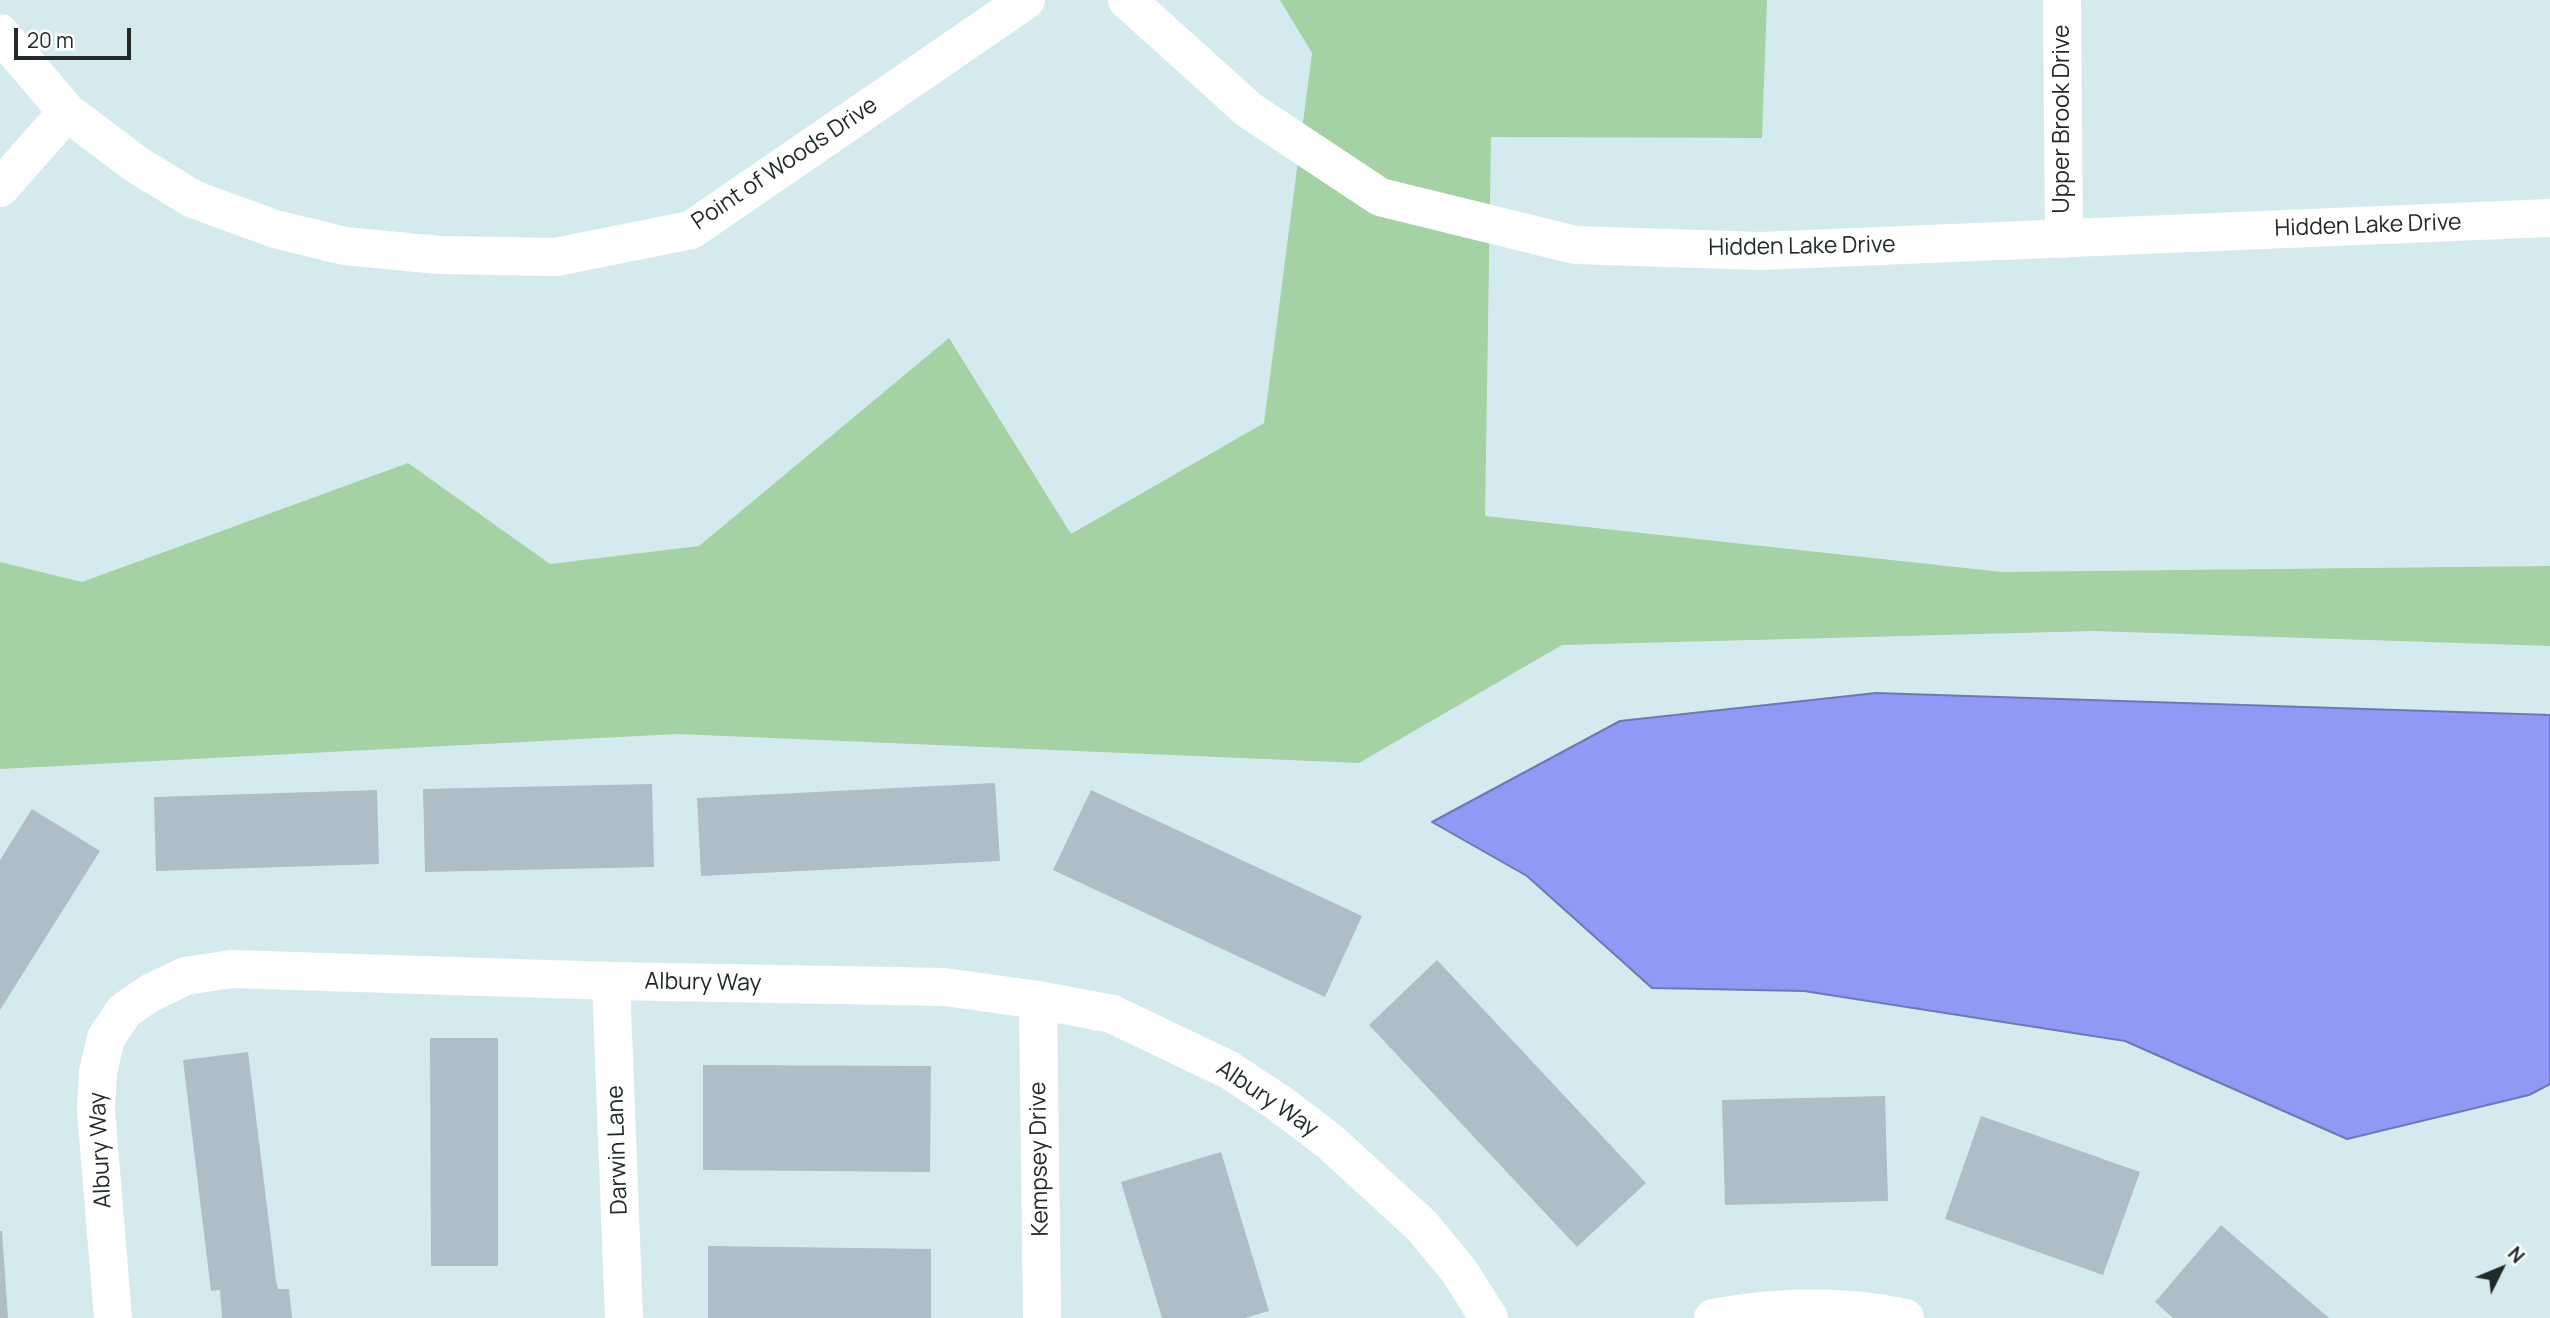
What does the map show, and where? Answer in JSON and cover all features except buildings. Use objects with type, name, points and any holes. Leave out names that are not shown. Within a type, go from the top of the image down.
[{"type":"street","name":"Point of Woods Drive","points":[[0,33],[67,112],[137,165],[193,199],[275,229],[345,246],[439,255],[556,257],[691,230],[1026,0]]},
{"type":"street","name":"Hidden Lake Drive","points":[[1127,0],[1249,110],[1380,197],[1575,245],[1761,251],[2550,218]]},
{"type":"street","name":"Upper Brook Drive","points":[[2062,0],[2064,239]]},
{"type":"street","points":[[0,188],[67,112]]},
{"type":"street","name":"Albury Way","points":[[113,1318],[96,1110],[98,1072],[106,1038],[124,1011],[150,993],[186,976],[231,969],[611,981],[945,986],[1112,1014],[1228,1070],[1279,1103],[1329,1141],[1422,1227],[1459,1271],[1489,1318]]},
{"type":"street","name":"Darwin Lane","points":[[611,981],[624,1318]]},
{"type":"street","name":"Kempsey Drive","points":[[1038,1000],[1042,1318]]},
{"type":"street","points":[[1713,1318],[1756,1310],[1814,1307],[1905,1318]]},
{"type":"green space","points":[[1280,0],[1767,0],[1762,138],[1491,137],[1485,516],[2002,572],[2550,566],[2550,646],[2094,631],[1562,645],[1359,763],[678,734],[0,769],[0,562],[82,582],[408,463],[550,564],[699,546],[949,338],[1071,534],[1264,423],[1312,53]]},
{"type":"water","points":[[1876,693],[2550,715],[2550,1084],[2529,1095],[2347,1139],[2125,1041],[1804,991],[1652,988],[1527,876],[1432,822],[1620,721]]}]
